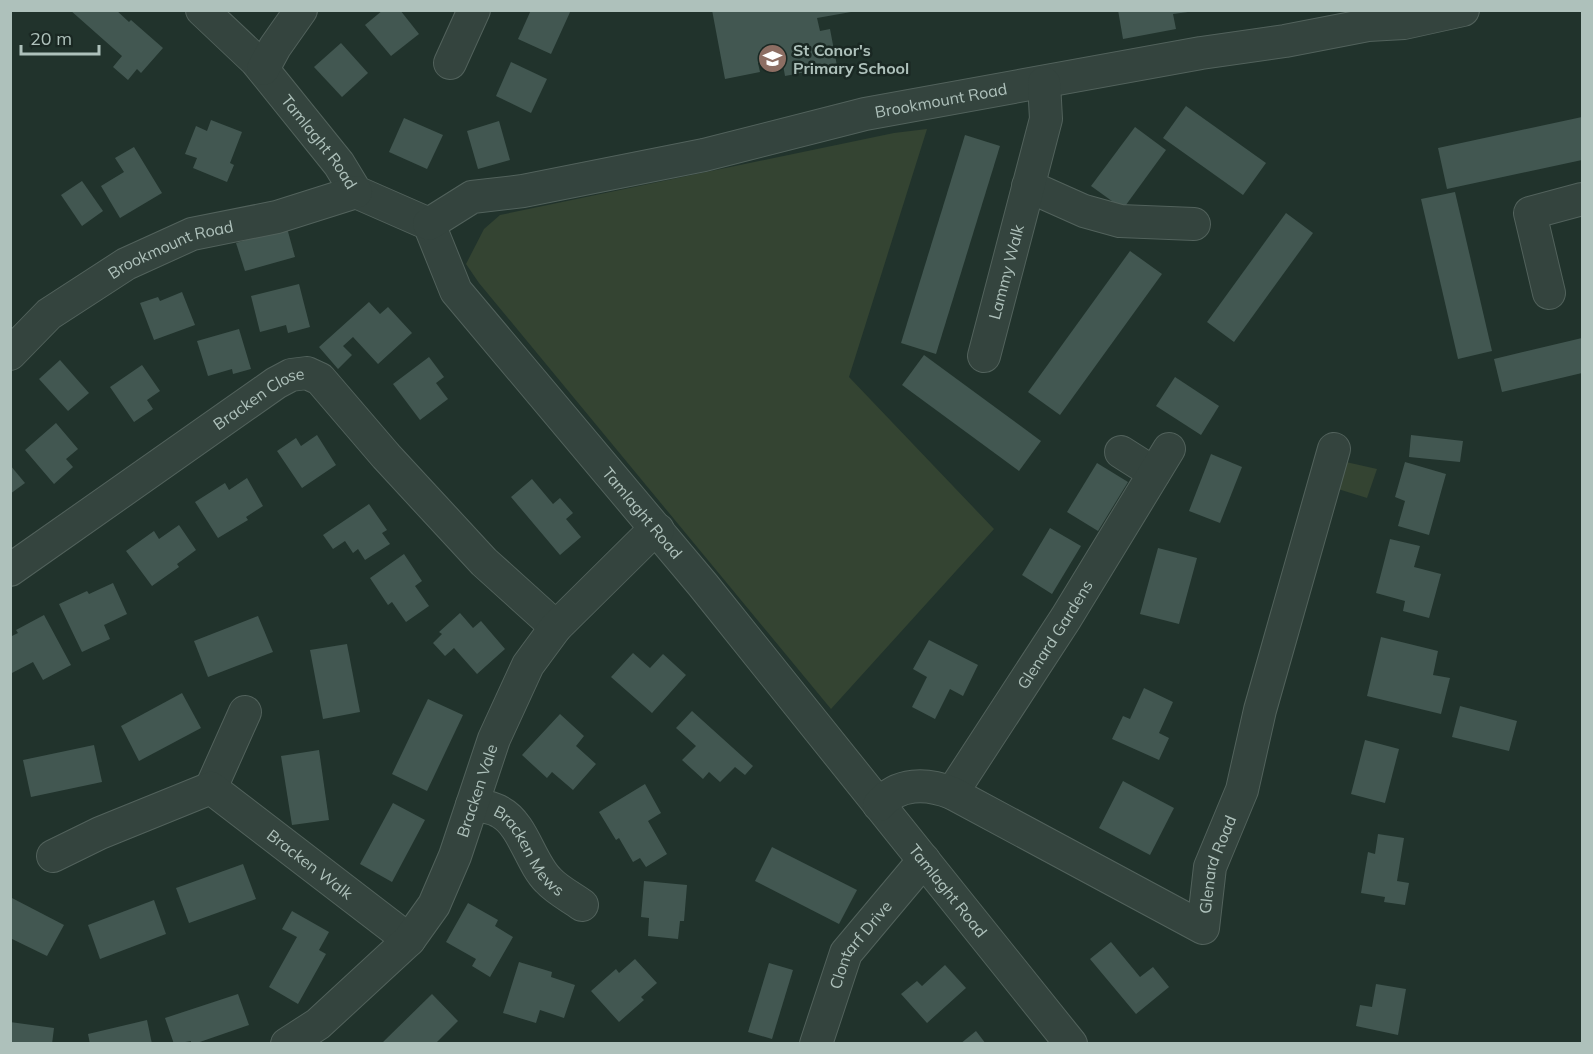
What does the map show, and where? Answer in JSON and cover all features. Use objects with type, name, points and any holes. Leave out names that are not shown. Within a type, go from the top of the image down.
[{"type":"street","name":"Tamlaght Road","points":[[202,10],[263,69],[339,164],[356,192],[429,224],[456,291],[658,530],[1071,1044]]},
{"type":"street","points":[[263,69],[275,47],[301,10]]},
{"type":"street","points":[[450,63],[474,10]]},
{"type":"street","name":"Brookmount Road","points":[[429,224],[472,197],[534,189],[704,155],[865,114],[1044,83],[1365,18],[1404,23],[1463,10]]},
{"type":"street","name":"Lammy Walk","points":[[984,357],[1046,118],[1044,83]]},
{"type":"street","points":[[1028,186],[1084,211],[1120,221],[1194,224]]},
{"type":"street","name":"Brookmount Road","points":[[10,354],[50,314],[126,264],[192,234],[277,217],[356,192]]},
{"type":"street","points":[[1549,293],[1530,213],[1582,200]]},
{"type":"street","name":"Bracken Close","points":[[10,570],[276,383],[291,375],[307,373],[320,379],[334,393],[386,456],[484,562],[556,627]]},
{"type":"street","name":"Glenard Road","points":[[879,806],[886,797],[903,789],[920,786],[938,788],[952,793],[1203,928],[1210,867],[1242,790],[1260,710],[1334,449]]},
{"type":"street","name":"Glenard Gardens","points":[[952,793],[1066,618],[1162,461],[1121,452]]},
{"type":"street","name":"Bracken Vale","points":[[287,1044],[325,1034],[409,940],[434,905],[455,856],[494,739],[528,665],[556,627],[646,538],[658,530]]},
{"type":"street","points":[[54,856],[100,833],[211,788],[245,712]]},
{"type":"street","name":"Bracken Walk","points":[[211,788],[409,940]]},
{"type":"street","name":"Bracken Mews","points":[[472,805],[500,812],[513,824],[529,848],[536,865],[549,882],[582,905]]},
{"type":"street","name":"Clontarf Drive","points":[[816,1044],[846,953],[924,860]]},
{"type":"green space","points":[[927,129],[849,377],[994,529],[831,709],[479,283],[466,264],[484,229],[500,215],[894,133]]},
{"type":"green space","points":[[1346,462],[1377,469],[1367,498],[1338,489]]},
{"type":"building","points":[[70,10],[116,10],[163,48],[141,73],[137,69],[128,80],[113,67],[122,56]]},
{"type":"building","points":[[383,10],[400,10],[419,34],[391,56],[365,25]]},
{"type":"building","points":[[531,10],[571,10],[551,54],[518,39]]},
{"type":"building","points":[[712,10],[851,10],[851,12],[817,18],[820,31],[830,29],[837,66],[785,76],[782,59],[758,63],[760,72],[725,79]]},
{"type":"building","points":[[1118,10],[1188,10],[1188,12],[1173,14],[1176,29],[1123,39]]},
{"type":"building","points":[[341,43],[368,73],[342,97],[314,67]]},
{"type":"building","points":[[511,62],[547,79],[531,113],[496,96]]},
{"type":"building","points":[[1186,106],[1266,163],[1243,195],[1163,138]]},
{"type":"building","points":[[1582,117],[1582,160],[1447,189],[1438,148]]},
{"type":"building","points":[[404,118],[443,135],[427,169],[389,152]]},
{"type":"building","points":[[211,120],[242,132],[230,163],[234,165],[227,182],[193,168],[197,158],[185,154],[196,126],[207,131]]},
{"type":"building","points":[[499,121],[510,160],[478,169],[467,131]]},
{"type":"building","points":[[1135,127],[1166,150],[1123,209],[1091,186]]},
{"type":"building","points":[[965,135],[1000,146],[936,354],[901,343]]},
{"type":"building","points":[[134,147],[162,193],[120,218],[101,186],[124,172],[115,158]]},
{"type":"building","points":[[82,181],[103,211],[82,226],[61,195]]},
{"type":"building","points":[[1455,192],[1492,351],[1458,359],[1421,199]]},
{"type":"building","points":[[1286,213],[1313,233],[1234,342],[1207,322]]},
{"type":"building","points":[[287,228],[295,257],[245,271],[236,243]]},
{"type":"building","points":[[1130,251],[1162,274],[1060,415],[1028,392]]},
{"type":"building","points":[[299,284],[310,327],[288,333],[286,325],[260,332],[251,296]]},
{"type":"building","points":[[182,292],[195,325],[154,340],[140,303],[158,297],[160,301]]},
{"type":"building","points":[[369,302],[380,314],[388,307],[412,333],[378,364],[353,337],[343,346],[352,355],[338,369],[319,347]]},
{"type":"building","points":[[239,329],[251,369],[233,374],[232,369],[208,376],[197,341]]},
{"type":"building","points":[[1582,338],[1582,373],[1502,392],[1494,359]]},
{"type":"building","points":[[924,355],[1041,441],[1019,471],[902,385]]},
{"type":"building","points":[[429,357],[444,377],[436,383],[448,399],[420,420],[393,384]]},
{"type":"building","points":[[60,360],[89,393],[68,411],[39,379]]},
{"type":"building","points":[[142,365],[160,391],[147,400],[153,409],[134,422],[110,387]]},
{"type":"building","points":[[1175,377],[1219,406],[1201,435],[1156,406]]},
{"type":"building","points":[[56,423],[78,449],[66,459],[73,467],[54,484],[25,450]]},
{"type":"building","points":[[317,435],[336,465],[302,488],[277,451],[296,438],[301,446]]},
{"type":"building","points":[[1411,435],[1463,441],[1460,462],[1409,457]]},
{"type":"building","points":[[1211,454],[1242,467],[1220,523],[1189,511]]},
{"type":"building","points":[[1405,462],[1446,474],[1429,535],[1398,526],[1405,501],[1395,497]]},
{"type":"building","points":[[1097,463],[1128,482],[1098,531],[1067,512]]},
{"type":"building","points":[[10,465],[25,483],[10,494]]},
{"type":"building","points":[[247,478],[263,506],[246,517],[248,520],[218,538],[195,502],[225,483],[229,490]]},
{"type":"building","points":[[532,479],[553,504],[560,498],[573,513],[566,519],[581,537],[560,555],[511,497]]},
{"type":"building","points":[[369,504],[387,530],[382,533],[390,544],[365,560],[358,549],[353,553],[345,541],[333,549],[323,535]]},
{"type":"building","points":[[179,525],[196,550],[177,564],[179,567],[152,586],[126,551],[154,531],[159,539]]},
{"type":"building","points":[[1050,528],[1081,546],[1052,594],[1022,575]]},
{"type":"building","points":[[1390,539],[1420,546],[1414,567],[1441,574],[1429,618],[1403,611],[1405,601],[1376,593]]},
{"type":"building","points":[[1158,548],[1197,558],[1179,624],[1140,614]]},
{"type":"building","points":[[404,554],[422,581],[415,586],[429,606],[406,622],[392,602],[388,605],[370,578]]},
{"type":"building","points":[[113,583],[127,614],[104,625],[110,639],[82,652],[59,604],[87,591],[89,594]]},
{"type":"building","points":[[460,613],[473,628],[481,621],[505,649],[477,674],[454,648],[445,656],[433,643],[442,634],[439,632]]},
{"type":"building","points":[[44,615],[71,665],[43,680],[33,662],[10,674],[10,637],[18,633],[16,630]]},
{"type":"building","points":[[258,616],[273,652],[208,677],[194,641]]},
{"type":"building","points":[[1381,637],[1438,651],[1433,675],[1450,678],[1441,714],[1367,696]]},
{"type":"building","points":[[929,640],[978,665],[963,696],[950,689],[935,719],[912,707],[927,677],[913,669]]},
{"type":"building","points":[[347,644],[360,712],[323,719],[310,650]]},
{"type":"building","points":[[633,653],[650,668],[663,654],[686,675],[652,713],[611,677]]},
{"type":"building","points":[[1144,688],[1173,702],[1159,733],[1169,738],[1159,760],[1112,739],[1123,716],[1130,719]]},
{"type":"building","points":[[182,693],[201,728],[139,761],[121,726]]},
{"type":"building","points":[[428,699],[463,715],[427,791],[392,774]]},
{"type":"building","points":[[1460,706],[1517,721],[1509,751],[1452,737]]},
{"type":"building","points":[[692,711],[753,766],[745,775],[735,767],[720,782],[709,772],[703,779],[682,760],[696,746],[676,728]]},
{"type":"building","points":[[560,714],[584,736],[576,746],[596,764],[573,790],[552,772],[547,778],[522,755]]},
{"type":"building","points":[[1365,740],[1399,749],[1385,803],[1351,794]]},
{"type":"building","points":[[94,745],[102,782],[31,797],[23,760]]},
{"type":"building","points":[[319,750],[329,820],[292,825],[281,756]]},
{"type":"building","points":[[1123,781],[1174,808],[1150,855],[1099,828]]},
{"type":"building","points":[[645,784],[661,813],[648,821],[667,854],[646,867],[640,858],[633,862],[619,838],[616,840],[599,812]]},
{"type":"building","points":[[393,803],[425,820],[392,882],[360,864]]},
{"type":"building","points":[[1378,834],[1404,838],[1397,881],[1409,883],[1405,905],[1384,902],[1385,897],[1361,893],[1368,852],[1375,854]]},
{"type":"building","points":[[772,847],[857,890],[839,924],[755,881]]},
{"type":"building","points":[[243,864],[256,899],[189,923],[176,888]]},
{"type":"building","points":[[644,881],[687,885],[684,921],[680,921],[678,939],[648,936],[649,918],[641,917]]},
{"type":"building","points":[[10,897],[64,925],[47,956],[10,938]]},
{"type":"building","points":[[154,900],[166,934],[100,959],[88,925]]},
{"type":"building","points":[[468,903],[498,920],[495,926],[513,937],[490,977],[472,966],[476,959],[446,942]]},
{"type":"building","points":[[292,911],[329,932],[319,950],[326,954],[298,1004],[269,987],[297,937],[282,929]]},
{"type":"building","points":[[1111,942],[1140,977],[1153,967],[1169,987],[1136,1014],[1090,959]]},
{"type":"building","points":[[635,959],[657,983],[641,997],[644,1000],[619,1022],[591,991],[616,969],[619,973]]},
{"type":"building","points":[[519,962],[552,972],[551,977],[575,985],[564,1018],[540,1010],[536,1023],[503,1013]]},
{"type":"building","points":[[769,963],[793,970],[772,1039],[748,1032]]},
{"type":"building","points":[[945,965],[966,988],[927,1023],[901,994],[917,981],[922,986]]},
{"type":"building","points":[[1376,984],[1406,989],[1398,1035],[1356,1026],[1360,1005],[1372,1007]]},
{"type":"building","points":[[238,994],[249,1025],[194,1044],[191,1044],[191,1041],[174,1044],[165,1018]]},
{"type":"building","points":[[432,994],[458,1021],[435,1044],[381,1044]]},
{"type":"building","points":[[147,1020],[152,1044],[90,1044],[88,1034]]},
{"type":"building","points":[[10,1022],[54,1028],[52,1044],[10,1044]]},
{"type":"building","points":[[976,1031],[986,1044],[960,1044]]},
{"type":"place","name":"St Conor's Primary School","points":[[772,59]]}]
